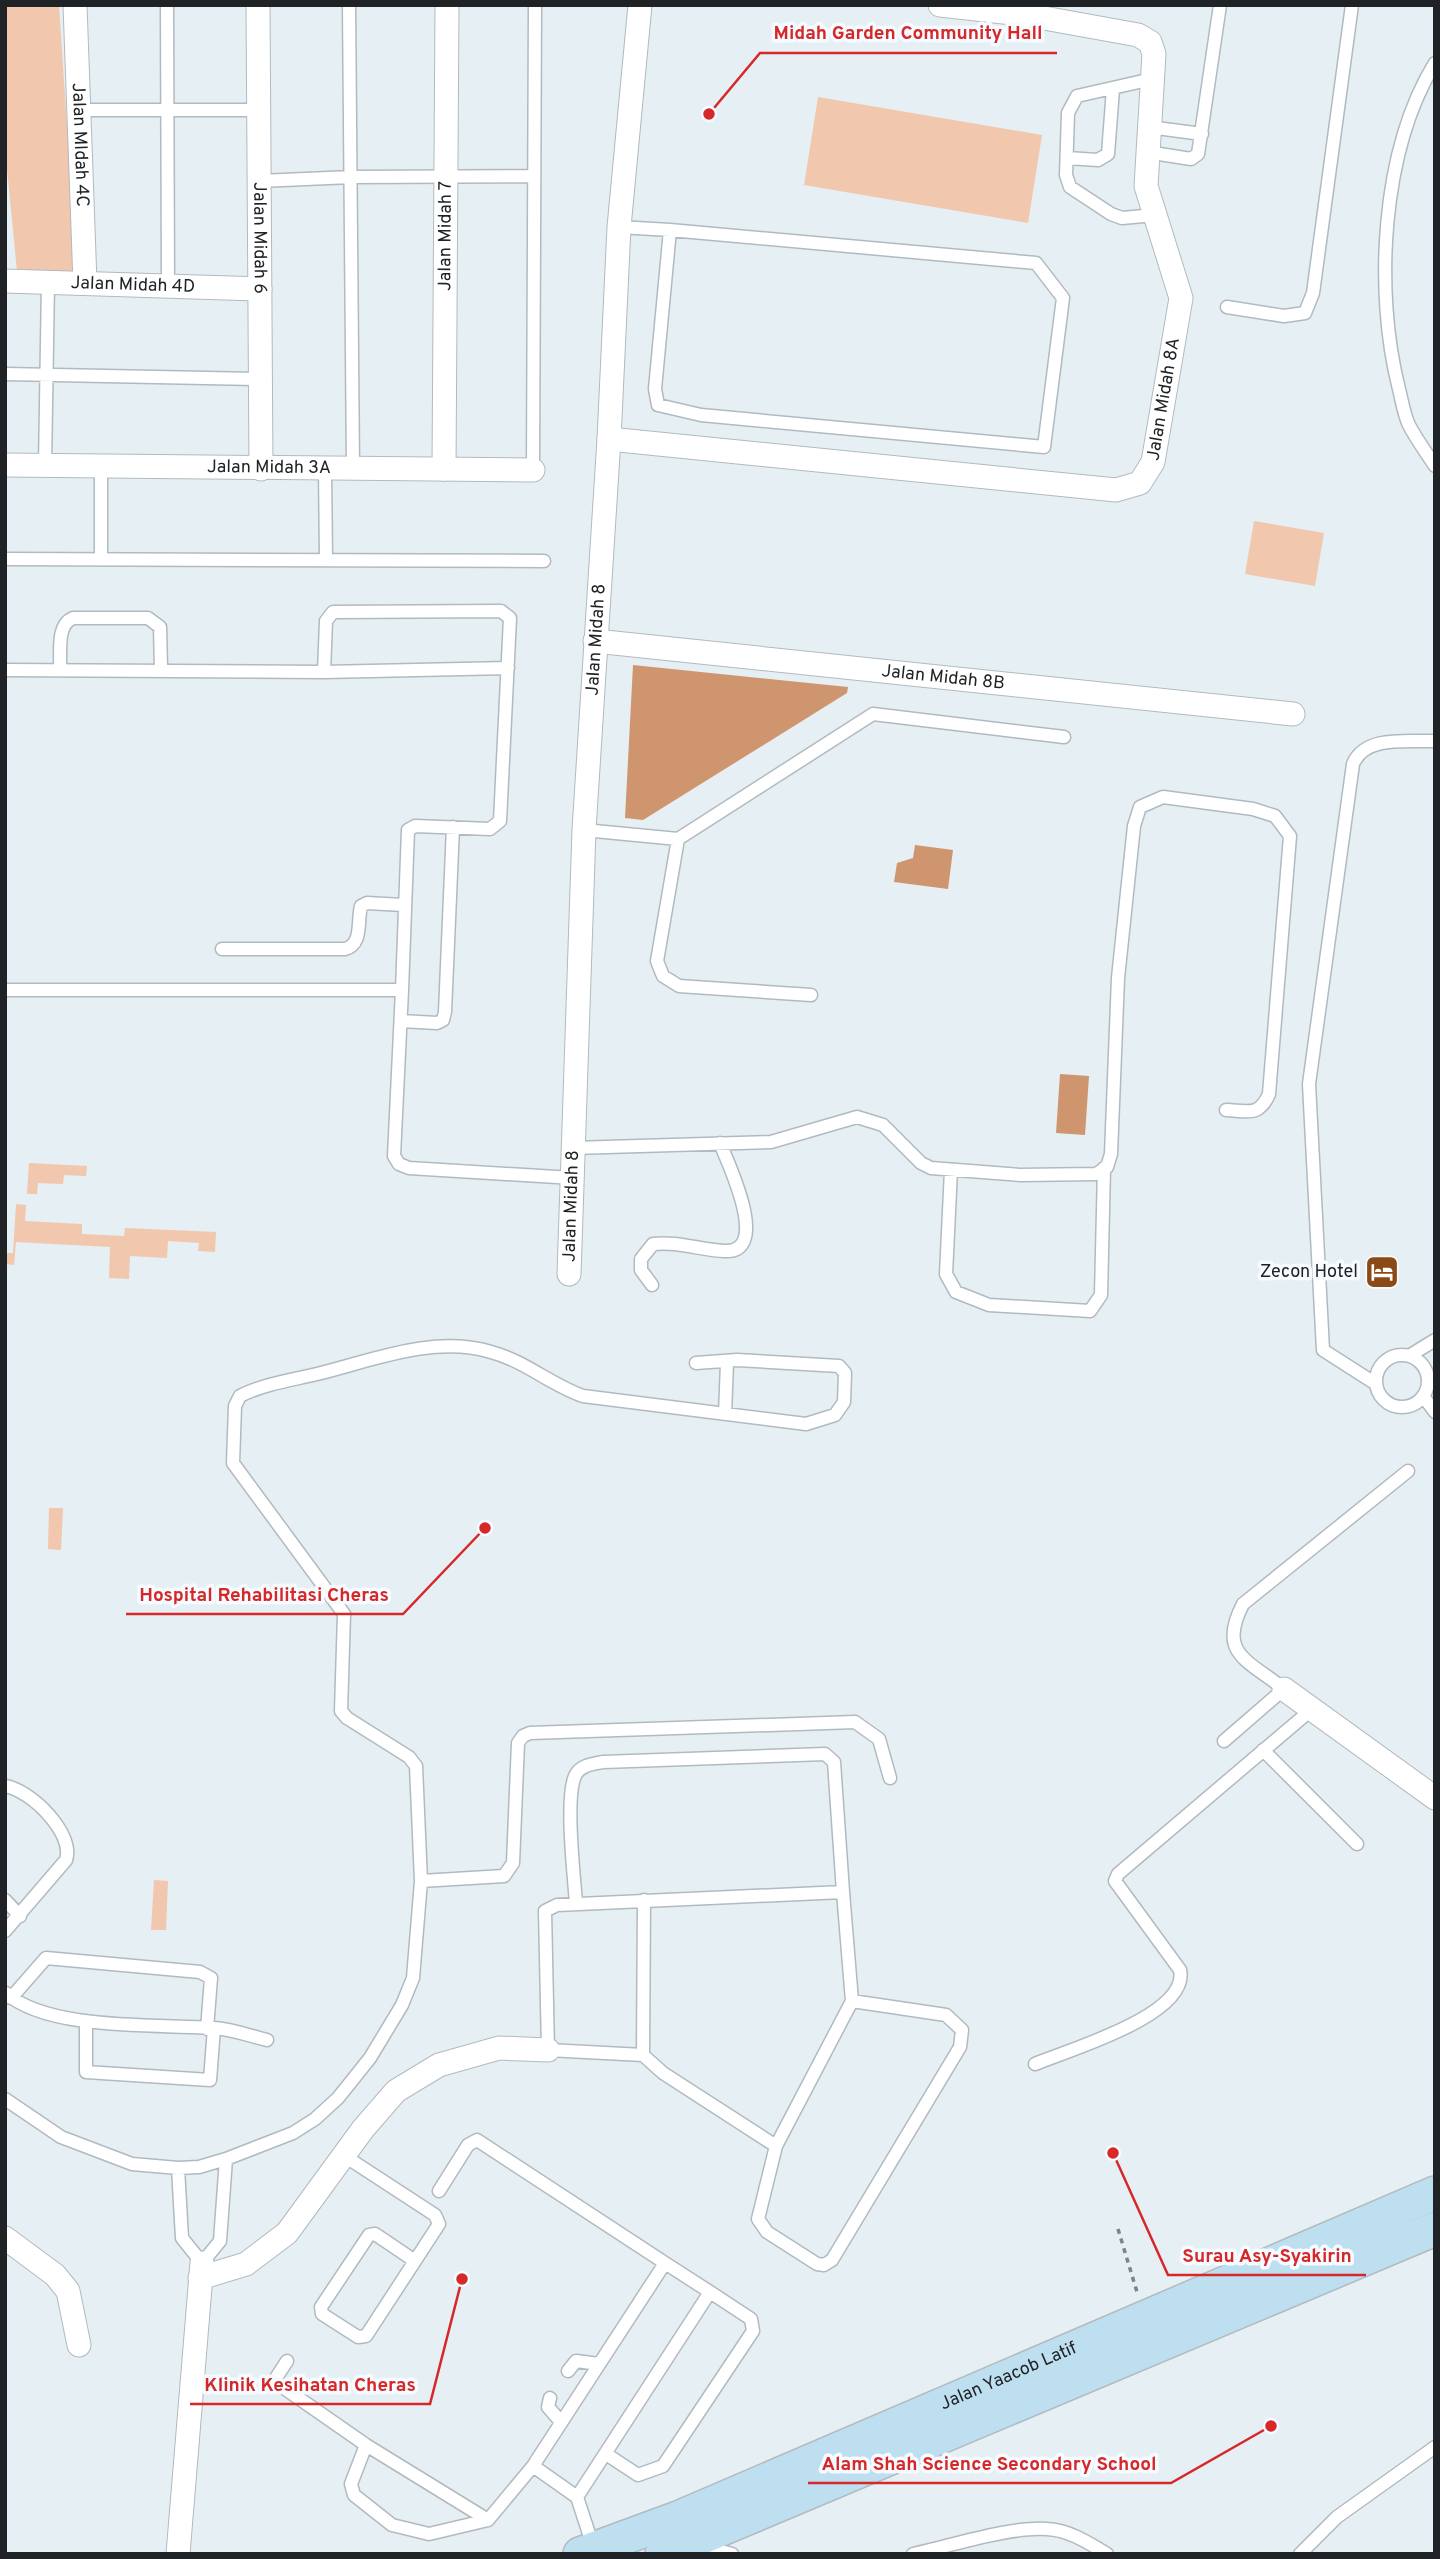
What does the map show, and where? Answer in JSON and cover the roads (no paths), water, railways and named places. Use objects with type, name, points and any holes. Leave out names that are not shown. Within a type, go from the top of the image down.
[{"type":"main road","name":"Jalan Yaacob Latif","points":[[587,2552],[678,2518],[1435,2193]]},
{"type":"main road","name":"Jalan Yaacob Latif","points":[[677,2548],[1435,2229]]},
{"type":"street","name":"Jalan MIdah 4C","points":[[75,5],[85,283]]},
{"type":"street","name":"Jalan Midah 6","points":[[258,5],[261,469]]},
{"type":"street","name":"Jalan Midah 7","points":[[444,469],[447,5]]},
{"type":"street","name":"Jalan Midah 8","points":[[569,1274],[584,830],[610,439],[619,227],[640,5]]},
{"type":"street","name":"Jalan Midah 8A","points":[[610,439],[1116,490],[1140,483],[1153,462],[1181,298],[1146,186],[1154,54],[1150,42],[1138,34],[1023,10],[940,5]]},
{"type":"street","name":"Jalan Midah 4D","points":[[6,274],[48,282],[260,289]]},
{"type":"street","name":"Jalan Midah 3A","points":[[5,465],[533,470]]},
{"type":"street","name":"Jalan Midah 8B","points":[[595,641],[1293,714]]},
{"type":"street","points":[[1284,1689],[1435,1798]]},
{"type":"street","points":[[178,2554],[201,2270],[246,2264],[287,2233],[343,2155],[396,2091],[439,2065],[499,2048],[548,2050]]},
{"type":"street","points":[[5,2238],[55,2275],[68,2291],[79,2345]]},
{"type":"lane","points":[[166,5],[168,286]]},
{"type":"lane","points":[[349,5],[353,469]]},
{"type":"lane","points":[[533,470],[535,5]]},
{"type":"lane","points":[[1147,152],[1191,159],[1198,154],[1220,5]]},
{"type":"lane","points":[[1227,307],[1284,316],[1304,313],[1313,293],[1352,5]]},
{"type":"lane","points":[[1435,63],[1417,92],[1388,210],[1386,299],[1389,349],[1408,424],[1435,466]]},
{"type":"lane","points":[[1152,79],[1077,96],[1071,102],[1066,175],[1076,194],[1122,218],[1155,215]]},
{"type":"lane","points":[[1067,159],[1098,160],[1108,154],[1113,89]]},
{"type":"lane","points":[[78,110],[259,110]]},
{"type":"lane","points":[[1149,127],[1202,134]]},
{"type":"lane","points":[[260,181],[351,177],[533,176]]},
{"type":"lane","points":[[619,227],[670,230],[1037,262],[1063,298],[1044,447],[701,415],[658,405],[655,389],[670,230]]},
{"type":"lane","points":[[45,466],[48,282]]},
{"type":"lane","points":[[5,374],[261,379]]},
{"type":"lane","points":[[101,467],[101,559]]},
{"type":"lane","points":[[325,468],[326,560]]},
{"type":"lane","points":[[5,559],[544,561]]},
{"type":"lane","points":[[324,672],[326,621],[333,612],[501,611],[510,618],[500,821],[491,829],[415,826],[408,830],[394,1156],[399,1164],[409,1168],[573,1178]]},
{"type":"lane","points":[[60,668],[62,629],[66,621],[74,618],[148,618],[160,627],[161,669]]},
{"type":"lane","points":[[5,670],[60,668],[324,672],[508,668]]},
{"type":"lane","points":[[584,830],[678,839],[873,714],[1064,737]]},
{"type":"lane","points":[[1376,1384],[1377,1376],[1386,1361],[1401,1355],[1409,1356],[1423,1365],[1432,1378],[1423,1396],[1410,1406],[1392,1405],[1384,1400],[1376,1384],[1323,1350],[1309,1077],[1356,755],[1367,745],[1435,740]]},
{"type":"lane","points":[[951,1170],[946,1273],[956,1292],[989,1305],[1090,1311],[1101,1295],[1104,1168],[1111,1154],[1118,978],[1134,826],[1140,807],[1163,797],[1254,809],[1275,816],[1290,836],[1269,1094],[1264,1107],[1253,1112],[1226,1110]]},
{"type":"lane","points":[[401,1021],[436,1023],[443,1020],[453,827]]},
{"type":"lane","points":[[678,839],[657,961],[663,976],[678,986],[811,995]]},
{"type":"lane","points":[[222,949],[345,949],[353,947],[358,941],[361,906],[367,903],[403,905]]},
{"type":"lane","points":[[5,990],[402,990]]},
{"type":"lane","points":[[573,1148],[771,1142],[857,1116],[883,1125],[922,1163],[931,1168],[1020,1175],[1096,1174],[1104,1168]]},
{"type":"lane","points":[[652,1285],[641,1270],[641,1259],[653,1244],[677,1243],[733,1251],[742,1244],[746,1235],[744,1203],[720,1143]]},
{"type":"lane","points":[[1409,1356],[1435,1340]]},
{"type":"lane","points":[[5,2099],[61,2137],[132,2164],[200,2167],[293,2133],[315,2119],[338,2098],[370,2058],[402,2006],[413,1978],[421,1881],[416,1766],[409,1757],[347,1718],[341,1711],[344,1614],[233,1463],[235,1406],[240,1396],[369,1361],[394,1350],[459,1347],[491,1351],[521,1363],[567,1390],[583,1396],[806,1424],[835,1415],[844,1402],[845,1373],[839,1366],[737,1360],[727,1363],[696,1363]]},
{"type":"lane","points":[[725,1414],[727,1363]]},
{"type":"lane","points":[[1423,1396],[1435,1412]]},
{"type":"lane","points":[[1224,1741],[1284,1689],[1236,1650],[1230,1639],[1234,1622],[1243,1604],[1408,1471]]},
{"type":"lane","points":[[1035,2063],[1149,2017],[1178,1989],[1182,1980],[1180,1970],[1115,1881],[1118,1874],[1311,1710]]},
{"type":"lane","points":[[421,1881],[504,1876],[509,1871],[513,1863],[518,1743],[523,1736],[530,1734],[855,1722],[879,1739],[890,1778]]},
{"type":"lane","points":[[1263,1750],[1357,1844]]},
{"type":"lane","points":[[576,1903],[571,1793],[576,1774],[586,1765],[603,1762],[825,1755],[834,1762],[852,2001],[776,2146],[758,2219],[767,2232],[817,2264],[824,2265],[832,2260],[960,2047],[962,2030],[946,2015],[852,2001]]},
{"type":"lane","points":[[5,1786],[28,1795],[42,1807],[68,1841],[69,1851],[66,1860],[5,1931]]},
{"type":"lane","points":[[776,2146],[663,2073],[643,2055],[548,2050],[545,1911],[557,1905],[576,1903],[843,1892]]},
{"type":"lane","points":[[5,1900],[20,1916]]},
{"type":"lane","points":[[643,2055],[644,1900]]},
{"type":"lane","points":[[86,2021],[86,2072],[210,2080],[211,2028],[211,1978],[200,1972],[46,1958],[8,1996],[37,2012],[86,2021],[211,2028],[267,2040]]},
{"type":"lane","points":[[439,2191],[468,2146],[477,2140],[751,2319],[752,2331],[663,2466],[638,2474],[606,2454]]},
{"type":"lane","points":[[343,2155],[439,2219],[415,2261],[366,2336],[358,2337],[322,2314],[321,2308],[369,2235],[375,2234],[415,2261]]},
{"type":"lane","points":[[178,2168],[182,2238],[201,2270],[220,2241],[226,2159]]},
{"type":"lane","points":[[366,2445],[351,2484],[355,2495],[392,2525],[429,2534],[488,2520],[533,2466],[666,2263]]},
{"type":"lane","points":[[587,2552],[577,2497],[710,2292]]},
{"type":"lane","points":[[287,2361],[274,2381],[366,2445],[488,2520]]},
{"type":"lane","points":[[568,2371],[576,2361],[599,2364]]},
{"type":"lane","points":[[550,2398],[548,2407],[561,2422]]},
{"type":"lane","points":[[1300,2554],[1337,2517],[1435,2447]]},
{"type":"lane","points":[[533,2466],[577,2497]]},
{"type":"lane","points":[[914,2554],[1025,2530],[1048,2529],[1085,2540],[1107,2554]]},
{"type":"lane","points":[[677,2548],[732,2554]]},
{"type":"place","name":"Midah Garden Community Hall","points":[[709,114]]},
{"type":"place","name":"Zecon Hotel","points":[[1382,1272]]},
{"type":"place","name":"Hospital Rehabilitasi Cheras","points":[[485,1528]]},
{"type":"place","name":"Surau Asy-Syakirin","points":[[1113,2153]]},
{"type":"place","name":"Klinik Kesihatan Cheras","points":[[462,2279]]},
{"type":"place","name":"Alam Shah Science Secondary School","points":[[1271,2426]]}]
